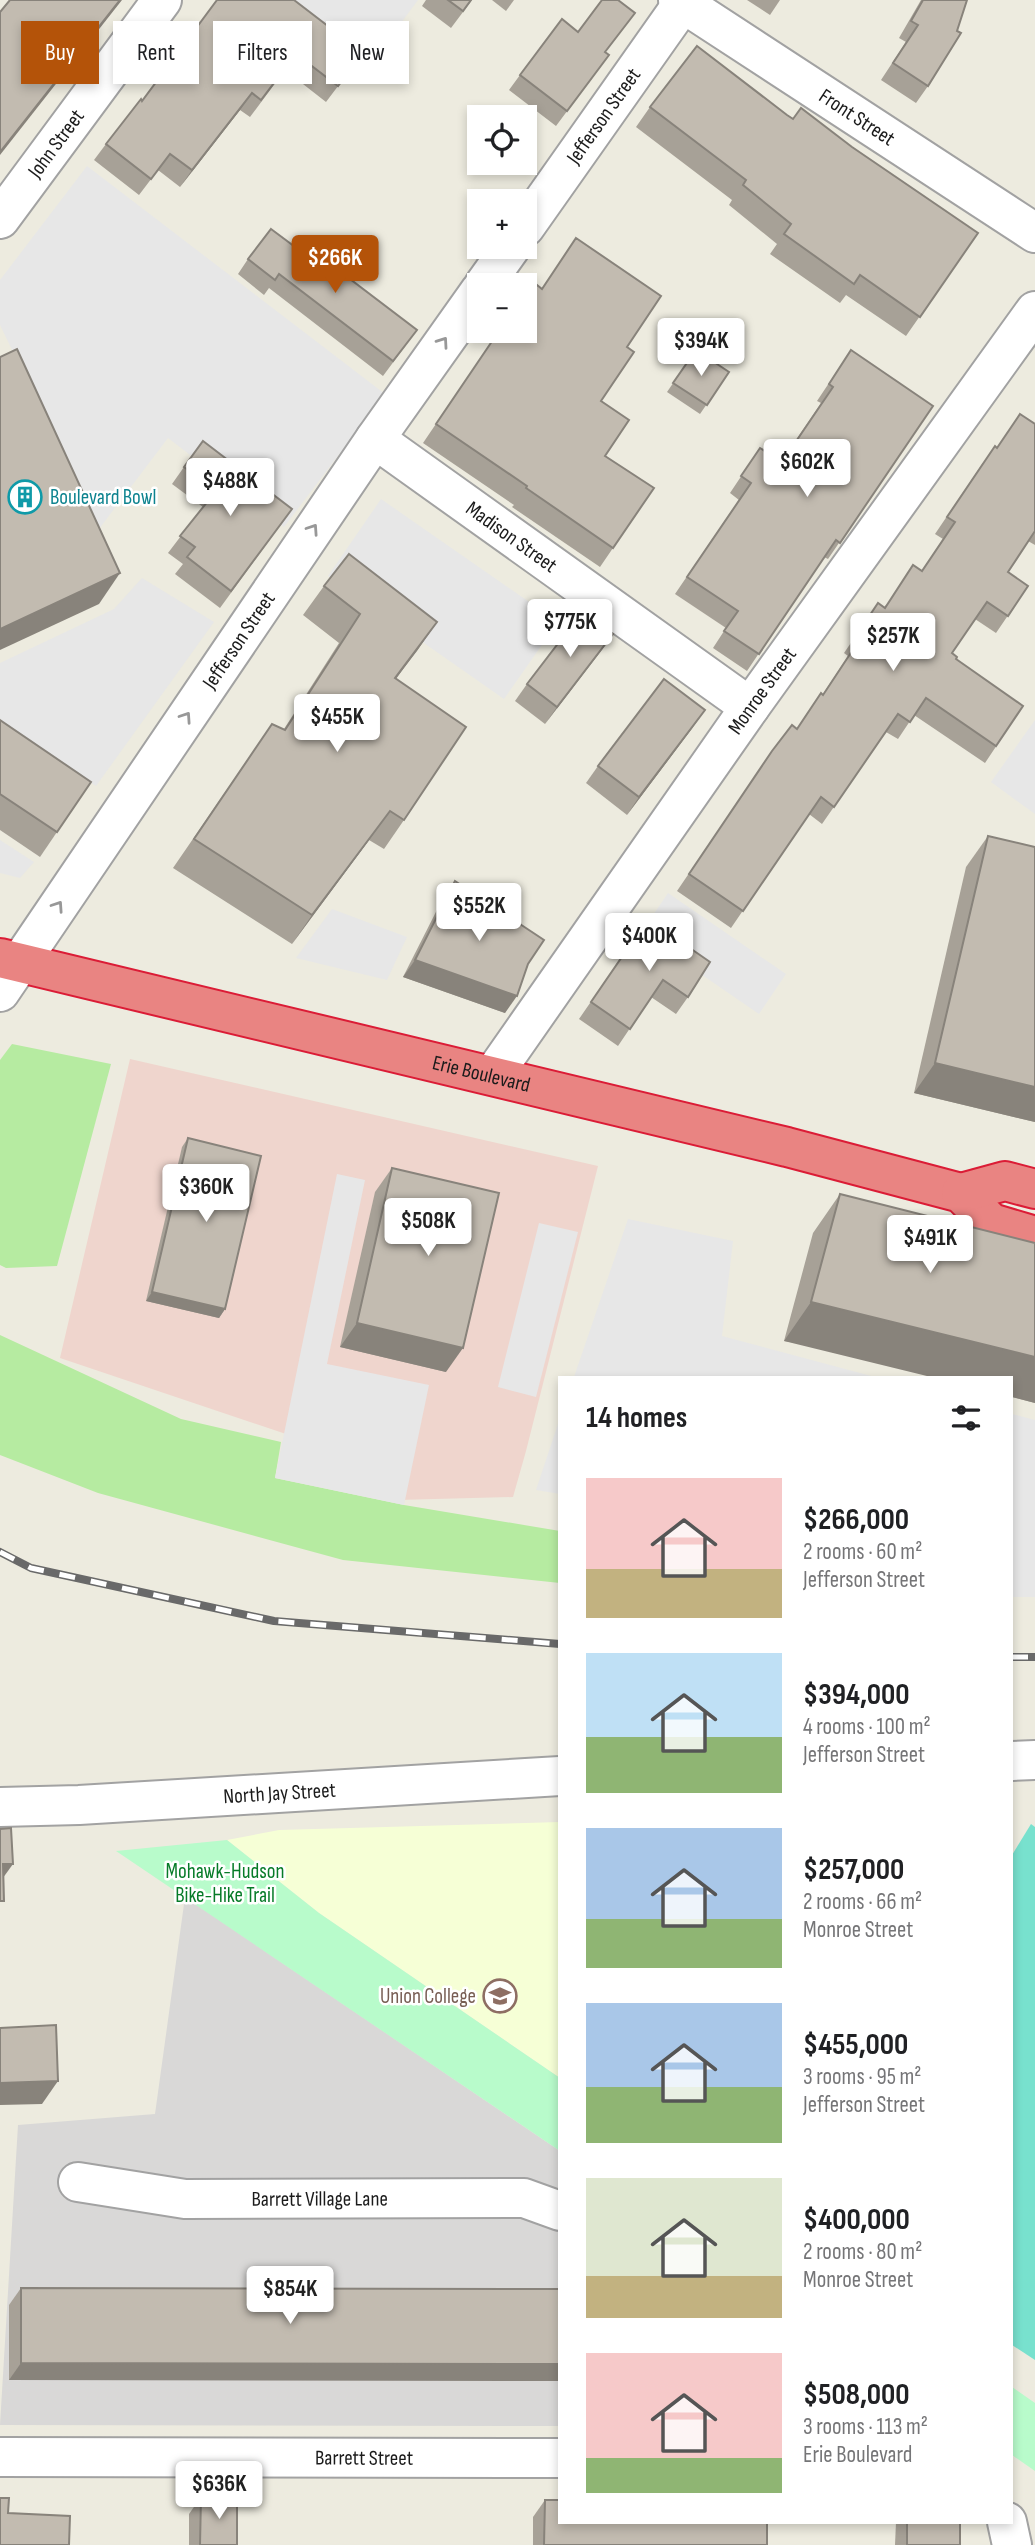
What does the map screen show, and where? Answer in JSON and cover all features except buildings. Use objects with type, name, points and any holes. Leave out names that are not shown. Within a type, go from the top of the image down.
[{"type":"highway","name":"Erie Boulevard","points":[[7,971],[493,1075],[961,1193]]},
{"type":"highway","points":[[1035,1189],[1005,1181],[961,1193],[991,1223],[1035,1236]]},
{"type":"street","name":"John Street","points":[[0,219],[162,0]]},
{"type":"street","name":"Jefferson Street","points":[[537,210],[681,2]]},
{"type":"street","name":"Front Street","points":[[681,2],[1035,233]]},
{"type":"street","name":"Jefferson Street","points":[[7,971],[467,309]]},
{"type":"street","name":"Monroe Street","points":[[493,1075],[750,707],[1035,312]]},
{"type":"street","name":"Madison Street","points":[[375,439],[750,707]]},
{"type":"street","points":[[1013,1761],[1035,1760]]},
{"type":"street","name":"North Jay Street","points":[[0,1807],[79,1805],[558,1776]]},
{"type":"street","name":"Barrett Village Lane","points":[[78,2182],[185,2199],[524,2198],[558,2210]]},
{"type":"street","name":"Barrett Street","points":[[0,2457],[558,2458]]},
{"type":"street","points":[[1007,2524],[1012,2545]]},
{"type":"shaded area","points":[[291,0],[418,0],[402,21],[326,21],[326,27]]},
{"type":"shaded area","points":[[87,166],[385,394],[284,527],[168,438],[99,529],[0,325],[0,280]]},
{"type":"shaded area","points":[[381,499],[558,622],[504,699],[328,576]]},
{"type":"shaded area","points":[[142,578],[214,622],[96,786],[60,764],[0,746],[0,663],[114,609]]},
{"type":"shaded area","points":[[1035,720],[1035,814],[991,782]]},
{"type":"shaded area","points":[[0,840],[34,862],[20,878],[0,873]]},
{"type":"shaded area","points":[[668,893],[786,974],[759,1014],[641,933]]},
{"type":"shaded area","points":[[332,909],[407,937],[387,980],[296,958]]},
{"type":"shaded area","points":[[130,1059],[598,1166],[513,1497],[397,1500],[289,1435],[60,1358]]},
{"type":"shaded area","points":[[337,1174],[365,1180],[327,1364],[429,1385],[404,1505],[275,1478]]},
{"type":"shaded area","points":[[628,1219],[733,1241],[722,1336],[871,1376],[574,1376]]},
{"type":"shaded area","points":[[539,1223],[578,1232],[536,1397],[498,1387]]},
{"type":"shaded area","points":[[1013,1414],[1035,1420],[1035,1597],[1013,1597]]},
{"type":"shaded area","points":[[558,1424],[558,1494],[536,1490]]},
{"type":"shaded area","name":"Union College","points":[[558,1822],[558,2077],[319,1913],[227,1840],[279,1830]]},
{"type":"shaded area","points":[[1031,1824],[1035,1827],[1035,2360],[1013,2346],[1013,1853]]},
{"type":"shaded area","points":[[185,1897],[558,2150],[558,2426],[0,2425],[18,2125],[155,2114]]},
{"type":"green space","points":[[12,1044],[111,1064],[57,1266],[6,1268],[0,1265],[0,1060]]},
{"type":"green space","points":[[0,1335],[181,1419],[281,1442],[275,1478],[404,1505],[558,1531],[558,1583],[343,1560],[98,1493],[0,1455]]},
{"type":"green space","name":"Mohawk-Hudson Bike-Hike Trail","points":[[227,1840],[319,1913],[558,2077],[558,2150],[116,1851]]},
{"type":"green space","points":[[1013,2388],[1035,2403],[1035,2471],[1013,2456]]},
{"type":"railway","points":[[0,1552],[31,1568],[274,1621],[558,1644]]},
{"type":"railway","points":[[1013,1657],[1035,1657]]},
{"type":"place","name":"Boulevard Bowl","points":[[25,497]]},
{"type":"place","name":"Union College","points":[[500,1996]]}]
